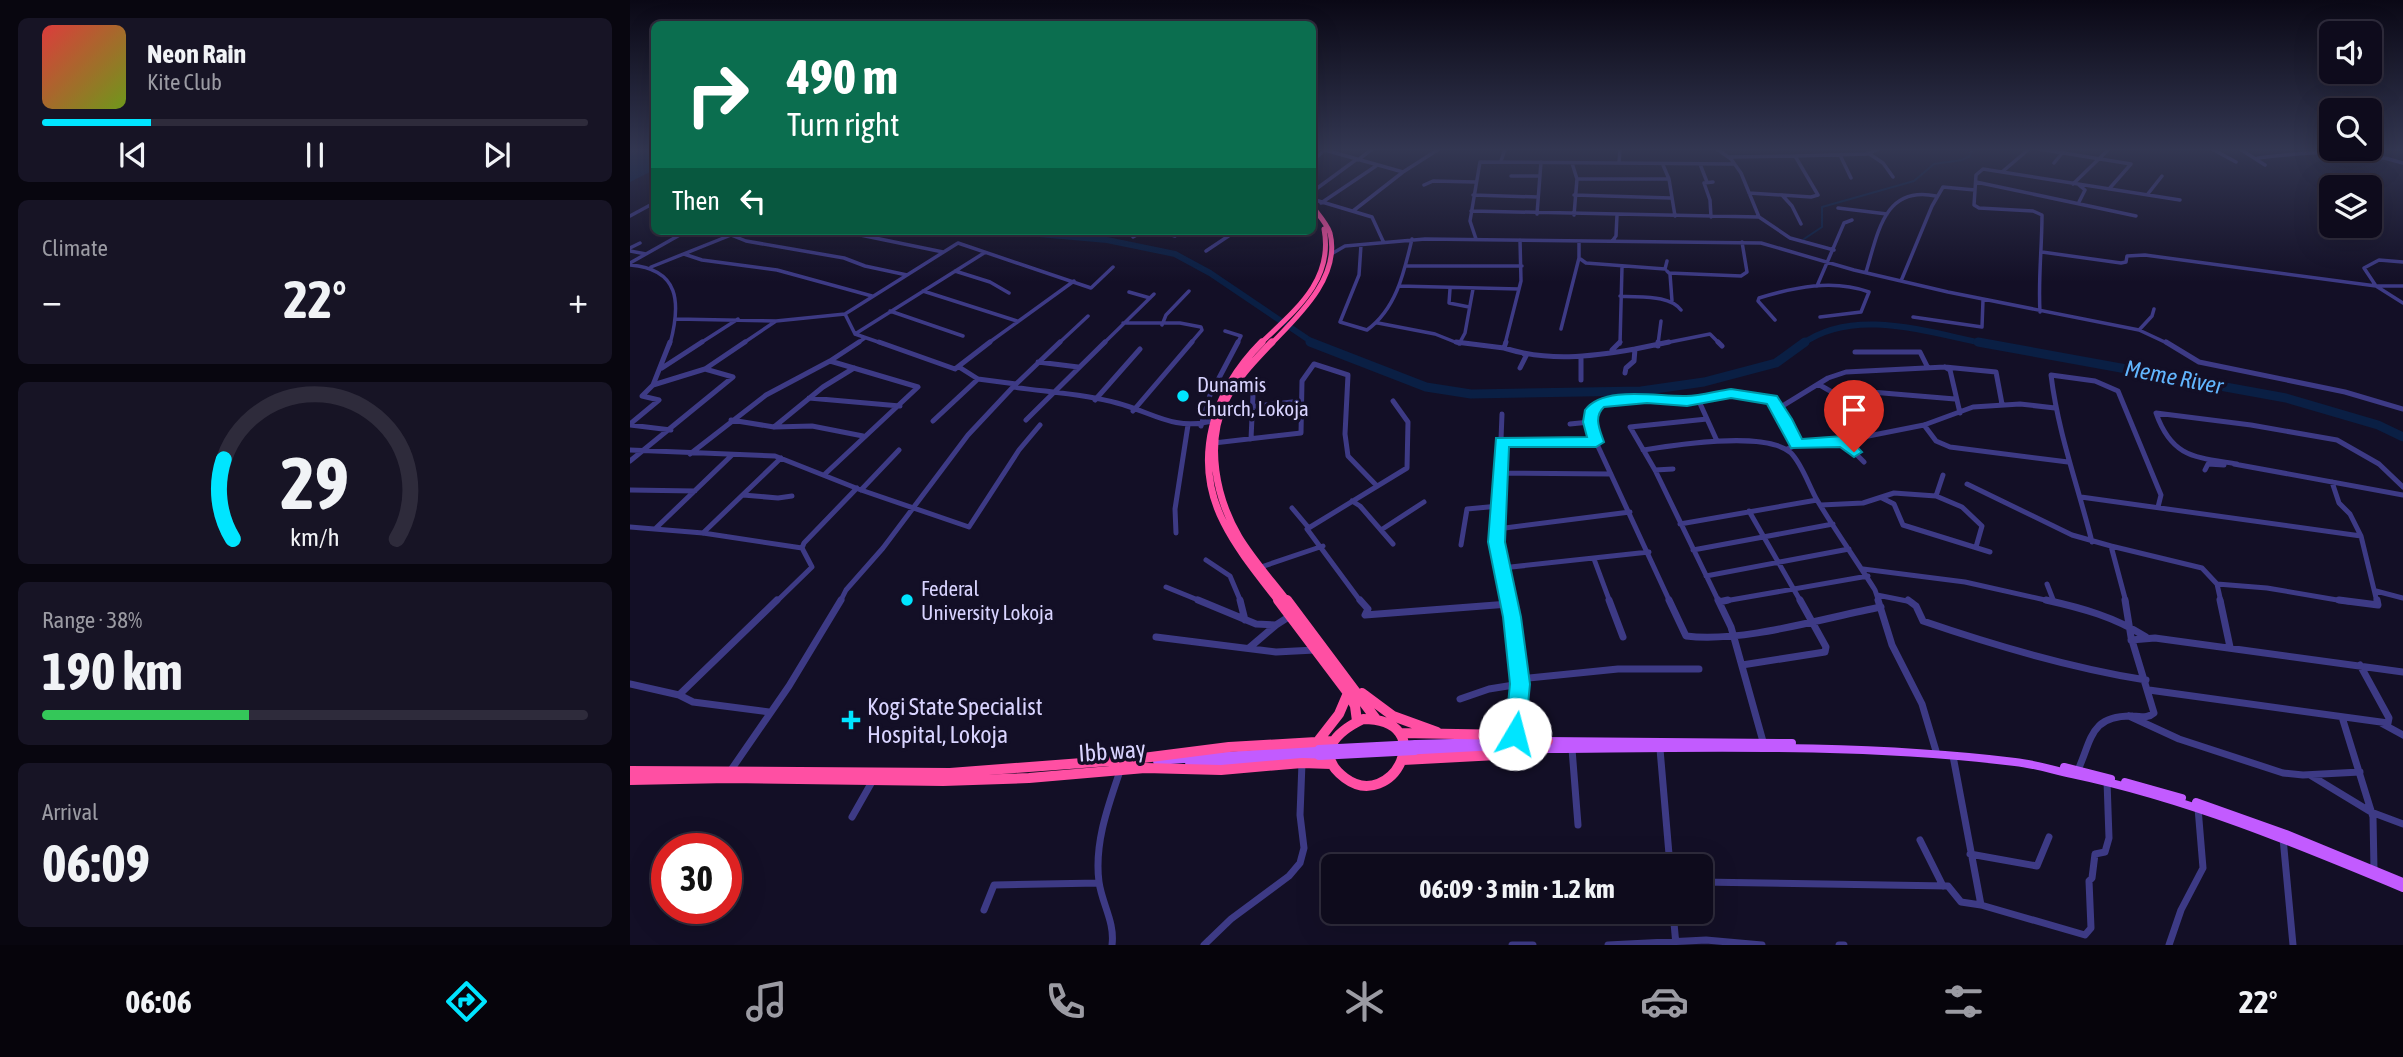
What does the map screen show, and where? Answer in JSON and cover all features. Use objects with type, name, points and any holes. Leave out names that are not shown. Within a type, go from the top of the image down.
[{"type":"highway","points":[[1316,211],[1326,222],[1333,253],[1321,285],[1233,377],[1212,421],[1208,458],[1217,498],[1234,541],[1315,650],[1376,719]]},
{"type":"highway","points":[[1300,308],[1327,257],[1326,234],[1316,218]]},
{"type":"highway","points":[[1267,342],[1238,379],[1222,410],[1214,443],[1217,498],[1261,568],[1352,691],[1390,719],[1401,733],[1405,743],[1403,760],[1391,775],[1366,785],[1347,781],[1337,774],[1331,764],[1333,741]]},
{"type":"highway","points":[[1352,691],[1357,721]]},
{"type":"highway","points":[[1319,749],[1352,691]]},
{"type":"highway","points":[[630,771],[940,773],[1135,759],[1229,747],[1319,749],[1357,721],[1376,719],[1390,719],[1452,735]]},
{"type":"highway","points":[[1401,733],[1515,734],[1546,745]]},
{"type":"highway","points":[[1403,760],[1516,754],[1546,745]]},
{"type":"highway","name":"Ibb way","points":[[630,780],[1029,778],[1145,768],[1221,770],[1302,763],[1331,764]]},
{"type":"main road","points":[[1546,745],[1572,749],[1660,749],[1763,744],[2017,762],[2107,781],[2198,808],[2283,838],[2403,888]]},
{"type":"main road","points":[[1145,768],[1319,749],[1763,744],[1936,751],[2014,759],[2078,770],[2225,812],[2403,882]]},
{"type":"street","points":[[1321,203],[1336,193]]},
{"type":"street","points":[[1353,211],[1376,193]]},
{"type":"street","points":[[1537,214],[1538,193]]},
{"type":"street","points":[[1670,193],[1675,216]]},
{"type":"street","points":[[1707,193],[1711,217]]},
{"type":"street","points":[[1749,193],[1759,217],[1790,238],[1834,250]]},
{"type":"street","points":[[1751,193],[1818,196],[1816,193]]},
{"type":"street","points":[[1866,271],[1887,214],[1897,201],[1911,193]]},
{"type":"street","points":[[1912,193],[1936,196]]},
{"type":"street","points":[[1901,281],[1939,193]]},
{"type":"street","points":[[1975,193],[1974,205],[1979,208],[2041,213],[2044,219],[2038,280],[2040,312]]},
{"type":"street","points":[[2033,193],[2136,216]]},
{"type":"street","points":[[2079,202],[2083,193]]},
{"type":"street","points":[[2135,193],[2180,200]]},
{"type":"street","points":[[1476,239],[1470,226],[1473,195],[1538,197]]},
{"type":"street","points":[[1574,215],[1574,195],[1671,198]]},
{"type":"street","points":[[1782,195],[1792,206],[1801,224]]},
{"type":"street","points":[[1316,201],[1374,218],[1383,241]]},
{"type":"street","points":[[630,216],[651,205]]},
{"type":"street","points":[[1838,208],[1887,214]]},
{"type":"street","points":[[1471,211],[1759,217]]},
{"type":"street","points":[[1612,240],[1616,236],[1617,215]]},
{"type":"street","points":[[1816,286],[1829,262],[1844,223],[1852,220]]},
{"type":"street","points":[[630,264],[680,235]]},
{"type":"street","points":[[630,264],[651,267],[730,235],[746,241],[844,258],[865,266],[907,275]]},
{"type":"street","points":[[860,235],[943,252]]},
{"type":"street","points":[[1133,237],[1137,235]]},
{"type":"street","points":[[1206,251],[1231,235]]},
{"type":"street","points":[[1361,245],[1363,256],[1359,277],[1340,323],[1367,330],[1378,323],[1399,286],[1412,239]]},
{"type":"street","points":[[1333,253],[1342,247],[1412,239],[1761,243],[1983,300],[2139,330],[2156,336],[2199,362],[2345,392],[2403,409]]},
{"type":"street","points":[[1504,348],[1519,289],[1522,266],[1520,240]]},
{"type":"street","points":[[1560,329],[1579,258],[1579,242]]},
{"type":"street","points":[[1579,258],[1586,263],[1622,267],[1741,275],[1747,272],[1742,242]]},
{"type":"street","points":[[630,250],[640,243]]},
{"type":"street","points":[[676,319],[776,321],[845,314],[960,243],[1091,288],[1113,267]]},
{"type":"street","points":[[630,250],[646,254]]},
{"type":"street","points":[[2042,252],[2121,263],[2126,262],[2127,256],[2146,255],[2376,286],[2403,286]]},
{"type":"street","points":[[855,334],[984,253]]},
{"type":"street","points":[[684,254],[702,260],[777,270],[872,296]]},
{"type":"street","points":[[2403,262],[2379,260],[2364,268],[2376,286],[2403,303]]},
{"type":"street","points":[[1667,261],[1672,301],[1681,310]]},
{"type":"street","points":[[1405,266],[1522,266]]},
{"type":"street","points":[[630,424],[659,400],[642,396],[653,385],[662,368],[676,319],[671,284],[651,267]]},
{"type":"street","points":[[1610,352],[1620,344],[1622,267]]},
{"type":"street","points":[[954,271],[983,279],[1009,293]]},
{"type":"street","points":[[845,314],[855,334],[956,369],[1074,281]]},
{"type":"street","points":[[1399,286],[1519,289]]},
{"type":"street","points":[[1775,320],[1758,301],[1759,298],[1803,286],[1870,292],[1861,312],[1820,317]]},
{"type":"street","points":[[1450,289],[1448,303],[1469,307]]},
{"type":"street","points":[[1459,344],[1465,333],[1473,289]]},
{"type":"street","points":[[923,291],[1017,321]]},
{"type":"street","points":[[1162,325],[1166,315],[1189,291]]},
{"type":"street","points":[[1026,420],[1152,296],[1129,292]]},
{"type":"street","points":[[1620,296],[1672,301]]},
{"type":"street","points":[[1913,317],[1982,327],[1983,300]]},
{"type":"street","points":[[2139,330],[2152,316],[2154,309]]},
{"type":"street","points":[[890,311],[963,335]]},
{"type":"street","points":[[731,770],[828,625],[846,590],[968,435],[1038,362],[1088,316]]},
{"type":"street","points":[[662,368],[738,319]]},
{"type":"street","points":[[653,385],[705,369],[776,321]]},
{"type":"street","points":[[1658,346],[1661,321]]},
{"type":"street","points":[[1123,323],[1180,323],[1201,327],[1202,330],[1133,411]]},
{"type":"street","points":[[1378,323],[1436,334],[1459,344],[1504,348],[1524,354],[1581,358],[1658,346],[1710,334],[1722,346]]},
{"type":"street","points":[[1200,426],[1210,395],[1241,336],[1225,331]]},
{"type":"street","points":[[690,454],[766,395],[830,361],[865,337]]},
{"type":"street","points":[[1095,400],[1140,349]]},
{"type":"street","points":[[1625,373],[1626,368],[1634,361],[1635,349]]},
{"type":"street","points":[[1855,352],[1920,352],[1928,368]]},
{"type":"street","points":[[1520,368],[1526,356],[1524,354]]},
{"type":"street","points":[[1581,358],[1581,380]]},
{"type":"street","points":[[825,474],[918,387],[830,361]]},
{"type":"street","points":[[1038,362],[1078,367]]},
{"type":"street","points":[[1214,443],[1301,433],[1302,381],[1314,364],[1348,375],[1345,434],[1348,456],[1377,486]]},
{"type":"street","points":[[959,367],[978,379],[1118,403],[1133,411],[1188,425],[1200,426],[1212,421]]},
{"type":"street","points":[[774,427],[809,398],[854,368]]},
{"type":"street","points":[[1779,408],[1818,384],[1846,372],[1928,368],[1996,372],[2002,404]]},
{"type":"street","points":[[1950,368],[1960,413]]},
{"type":"street","points":[[630,461],[733,377],[705,369]]},
{"type":"street","points":[[2092,542],[2081,497],[2068,462],[2055,408],[2051,375],[2100,382],[2118,391],[2161,495],[2158,507]]},
{"type":"street","points":[[933,421],[978,379]]},
{"type":"street","points":[[1818,384],[1851,402],[1861,394],[1871,392],[1955,399]]},
{"type":"street","points":[[1797,445],[1779,408],[1769,398],[1731,393],[1698,399],[1647,398],[1600,402],[1592,410],[1590,422],[1596,442],[1686,636],[1698,638],[1733,634],[1881,607]]},
{"type":"street","points":[[1251,439],[1253,395]]},
{"type":"street","points":[[809,398],[900,406]]},
{"type":"street","points":[[1698,399],[1717,441]]},
{"type":"street","points":[[1222,410],[1301,401]]},
{"type":"street","points":[[1308,527],[1409,465],[1408,422],[1393,401]]},
{"type":"street","points":[[1643,450],[1717,441],[1767,443],[1787,449],[1797,445],[1843,441],[1924,425],[1973,407],[2002,404],[2055,408]]},
{"type":"street","points":[[2403,487],[2379,464],[2337,440],[2251,425],[2156,413],[2162,432],[2171,446],[2192,456],[2403,495]]},
{"type":"street","points":[[1502,414],[1497,529],[1520,681],[1515,734]]},
{"type":"street","points":[[1707,419],[1630,427],[1654,470],[1733,634],[1763,744]]},
{"type":"street","points":[[731,420],[774,427],[812,426],[863,436]]},
{"type":"street","points":[[1570,424],[1590,422]]},
{"type":"street","points":[[630,424],[671,430]]},
{"type":"street","points":[[630,450],[775,456],[859,489],[969,527],[1019,450],[1040,425]]},
{"type":"street","points":[[1176,533],[1175,509],[1188,425]]},
{"type":"street","points":[[1924,425],[1936,441],[1950,447],[2068,462]]},
{"type":"street","points":[[1843,441],[1864,462]]},
{"type":"street","points":[[1502,442],[1596,442]]},
{"type":"street","points":[[1787,449],[1868,576],[1877,595],[1892,645],[1922,704],[1936,751]]},
{"type":"street","points":[[679,695],[812,567],[803,548],[804,543],[899,450]]},
{"type":"street","points":[[656,528],[733,454]]},
{"type":"street","points":[[703,533],[781,458]]},
{"type":"street","points":[[2205,470],[2208,464],[2237,464]]},
{"type":"street","points":[[1654,470],[1673,469]]},
{"type":"street","points":[[1500,473],[1611,474]]},
{"type":"street","points":[[1936,496],[1943,475]]},
{"type":"street","points":[[2217,583],[2378,605],[2361,536],[2350,514],[2339,503],[2332,482]]},
{"type":"street","points":[[1967,484],[2092,542],[2202,568],[2217,583],[2230,647]]},
{"type":"street","points":[[630,490],[695,491]]},
{"type":"street","points":[[1680,524],[1749,511],[1819,503],[1863,503],[1894,493],[1936,496],[1962,507],[1982,526],[1976,547]]},
{"type":"street","points":[[743,495],[778,498],[792,496]]},
{"type":"street","points":[[2081,497],[2361,536]]},
{"type":"street","points":[[1879,498],[1892,501],[1903,525],[1990,552]]},
{"type":"street","points":[[1351,500],[1360,506],[1393,544]]},
{"type":"street","points":[[1381,530],[1424,502]]},
{"type":"street","points":[[1461,545],[1467,509],[1499,506]]},
{"type":"street","points":[[1292,508],[1323,546],[1357,599],[1368,609],[1365,615],[1509,604]]},
{"type":"street","points":[[1742,664],[1825,652],[1826,647],[1749,511]]},
{"type":"street","points":[[1497,529],[1630,512]]},
{"type":"street","points":[[1693,550],[1833,524]]},
{"type":"street","points":[[630,527],[703,533],[803,548]]},
{"type":"street","points":[[1261,568],[1323,546]]},
{"type":"street","points":[[2078,770],[2086,756],[2087,744],[2098,727],[2114,716],[2153,716],[2149,690],[2128,625],[2129,615],[2111,546]]},
{"type":"street","points":[[1706,576],[1849,549]]},
{"type":"street","points":[[1502,568],[1649,552]]},
{"type":"street","points":[[1594,559],[1623,637]]},
{"type":"street","points":[[1206,560],[1222,568],[1234,580],[1245,620]]},
{"type":"street","points":[[1863,569],[1965,582],[1991,590],[2054,601],[2099,613],[2128,625],[2146,637]]},
{"type":"street","points":[[1719,602],[1868,576]]},
{"type":"street","points":[[2047,584],[2054,601]]},
{"type":"street","points":[[1166,587],[1245,620],[1266,626],[1276,625]]},
{"type":"street","points":[[2376,592],[2403,598]]},
{"type":"street","points":[[1877,595],[1913,601],[1918,606],[1923,621],[1997,646],[2094,673],[2146,680]]},
{"type":"street","points":[[1248,649],[1290,616]]},
{"type":"street","points":[[1156,637],[1293,653],[1315,650]]},
{"type":"street","points":[[2132,640],[2146,637],[2403,672]]},
{"type":"street","points":[[2149,690],[2388,723],[2389,718],[2360,665]]},
{"type":"street","points":[[1460,699],[1520,681],[1618,669],[1699,669]]},
{"type":"street","points":[[630,684],[679,695],[693,702],[769,712]]},
{"type":"street","points":[[2125,714],[2179,739],[2283,773],[2360,772]]},
{"type":"street","points":[[2342,717],[2374,822],[2374,869]]},
{"type":"street","points":[[2381,723],[2403,735]]},
{"type":"street","points":[[1572,749],[1577,825]]},
{"type":"street","points":[[1660,749],[1669,854]]},
{"type":"street","points":[[1953,756],[1981,905]]},
{"type":"street","points":[[1204,945],[1217,940],[1231,919],[1289,876],[1300,863],[1304,848],[1300,815],[1302,763]]},
{"type":"street","points":[[1112,945],[1110,921],[1099,883],[1099,859],[1105,822],[1120,770]]},
{"type":"street","points":[[2309,774],[2371,812],[2403,824]]},
{"type":"street","points":[[852,817],[873,780]]},
{"type":"street","points":[[1713,882],[1948,886],[1961,902],[2085,934],[2089,932],[2089,881],[2092,878],[2095,854],[2105,852],[2109,838],[2107,781]]},
{"type":"street","points":[[2169,945],[2187,897],[2203,869],[2198,808]]},
{"type":"street","points":[[1970,854],[2036,866],[2040,864],[2049,837]]},
{"type":"street","points":[[2283,838],[2293,945]]},
{"type":"street","points":[[1920,840],[1943,886]]},
{"type":"street","points":[[984,910],[994,885],[1099,883]]},
{"type":"street","points":[[1674,924],[1676,943]]},
{"type":"street","points":[[1608,945],[1717,940],[1762,945]]},
{"type":"street","points":[[1512,945],[1533,945]]},
{"type":"waterway","points":[[1804,239],[1822,227],[1822,207],[1871,193]]},
{"type":"waterway","points":[[1050,235],[1107,240],[1175,254],[1210,273],[1315,344]]},
{"type":"waterway","points":[[1803,344],[1845,326],[1869,324],[1917,329],[1987,344]]},
{"type":"waterway","points":[[1310,342],[1315,344]]},
{"type":"waterway","name":"Meme River","points":[[1978,342],[2286,398],[2378,425],[2403,437]]},
{"type":"waterway","points":[[1315,344],[1426,387],[1471,394],[1641,391],[1704,382],[1776,363],[1803,344]]},
{"type":"place","name":"Dunamis Church, Lokoja","points":[[1183,396]]},
{"type":"place","name":"Federal University Lokoja","points":[[907,600]]},
{"type":"place","name":"Kogi State Specialist Hospital, Lokoja","points":[[851,720]]},
{"type":"route","points":[[1515,734],[1520,709],[1520,684],[1512,617],[1497,542],[1502,442],[1596,442],[1590,422],[1592,410],[1600,402],[1647,398],[1687,401],[1731,393],[1772,400],[1779,408],[1797,445],[1843,441],[1854,452]]}]
